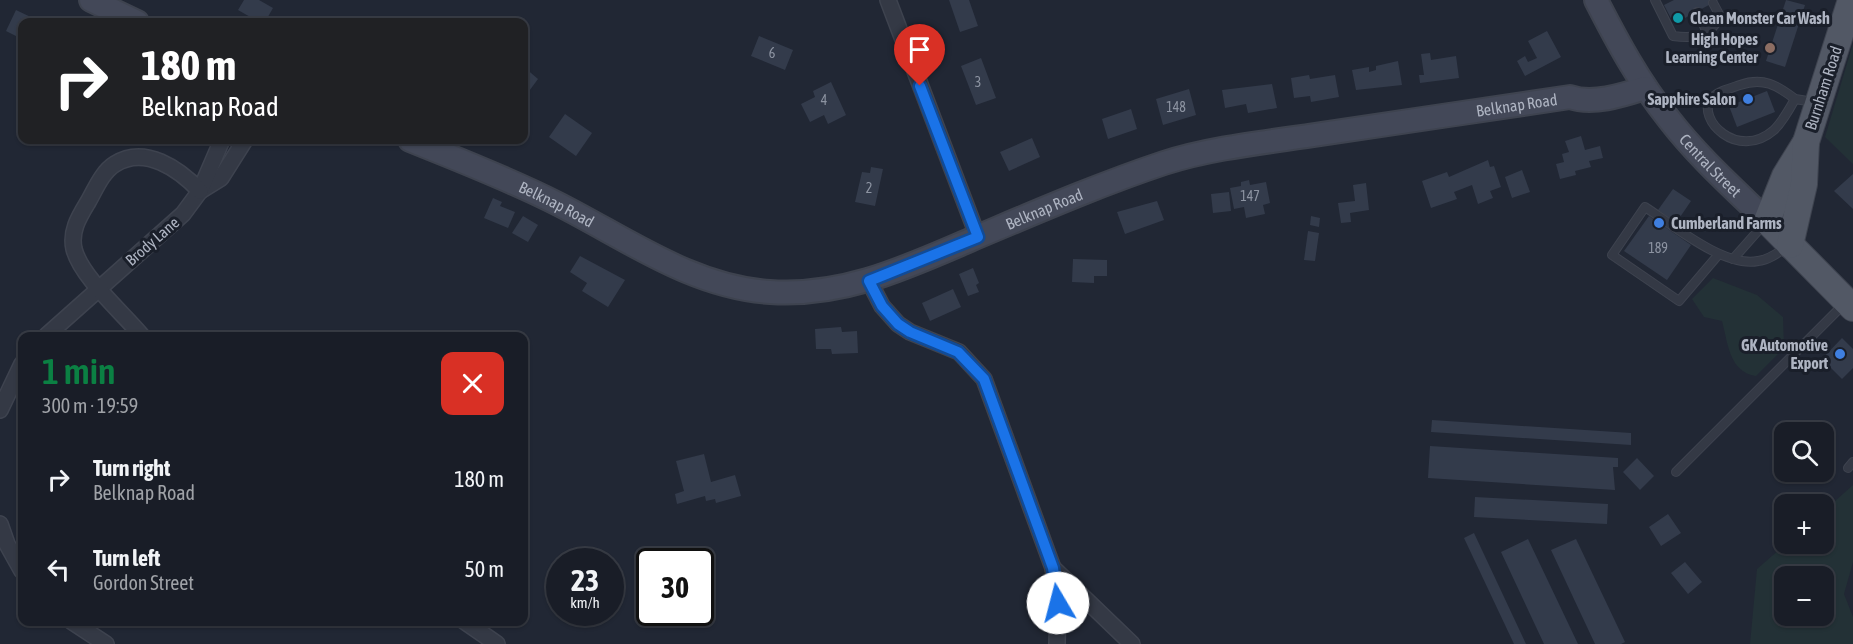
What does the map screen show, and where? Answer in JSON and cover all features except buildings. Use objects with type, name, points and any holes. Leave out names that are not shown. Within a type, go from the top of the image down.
[{"type":"main road","name":"Burnham Road","points":[[1790,245],[1804,184],[1807,101],[1851,0]]},
{"type":"main road","name":"Burnham Road","points":[[1767,221],[1785,176],[1806,142]]},
{"type":"main road","name":"Central Street","points":[[1767,221],[1850,305]]},
{"type":"street","points":[[91,0],[129,18]]},
{"type":"street","points":[[888,0],[978,237]]},
{"type":"street","name":"Central Street","points":[[1596,0],[1645,88],[1689,144],[1767,221]]},
{"type":"street","name":"Belknap Road","points":[[420,144],[518,185],[675,266],[721,282],[769,292],[831,290],[869,281],[1166,162],[1226,148],[1570,97],[1582,101],[1625,95],[1645,88]]},
{"type":"street","name":"Brody Lane","points":[[50,332],[183,214],[200,191],[220,144]]},
{"type":"street","name":"Brody Lane","points":[[200,191],[221,178],[242,144]]},
{"type":"street","points":[[138,332],[79,261],[73,235],[80,215],[109,169],[130,158],[153,160],[176,169],[200,191]]},
{"type":"street","points":[[869,281],[882,306],[898,324],[910,332],[958,352],[984,379],[1053,568],[1057,595],[1057,644]]},
{"type":"street","points":[[0,410],[18,372]]},
{"type":"street","points":[[0,524],[7,544],[18,564]]},
{"type":"street","points":[[1053,568],[1132,644]]},
{"type":"street","points":[[74,626],[86,639],[106,644]]},
{"type":"street","points":[[471,626],[497,644]]},
{"type":"lane","points":[[1655,0],[1673,36],[1686,38],[1708,34],[1715,28],[1720,16],[1713,3]]},
{"type":"lane","points":[[1697,12],[1708,34]]},
{"type":"lane","points":[[1761,81],[1772,83],[1807,101],[1774,130],[1748,142],[1734,141],[1725,136],[1709,116],[1707,108],[1711,99],[1719,93],[1761,81]]},
{"type":"lane","points":[[1719,254],[1679,301],[1612,255],[1645,207],[1719,254],[1733,259],[1759,261],[1790,245]]},
{"type":"lane","points":[[1733,259],[1767,221]]},
{"type":"lane","points":[[1676,472],[1850,305]]},
{"type":"shaded area","points":[[1853,44],[1853,164],[1825,137]]},
{"type":"shaded area","points":[[1713,278],[1757,295],[1783,317],[1784,348],[1756,376],[1740,369],[1735,363],[1728,347],[1722,321],[1704,317],[1692,299]]},
{"type":"shaded area","points":[[1853,485],[1853,562],[1844,594],[1853,617],[1853,644],[1750,644],[1757,569],[1774,554],[1834,554],[1834,502]]},
{"type":"place","name":"Clean Monster Car Wash","points":[[1678,18]]},
{"type":"place","name":"High Hopes Learning Center","points":[[1770,48]]},
{"type":"place","name":"Sapphire Salon","points":[[1748,99]]},
{"type":"place","name":"Cumberland Farms","points":[[1659,223]]},
{"type":"place","name":"GK Automotive Export","points":[[1840,354]]},
{"type":"route","points":[[920,86],[978,237],[869,281],[882,306],[898,324],[910,332],[958,352],[976,367],[984,379],[1053,568],[1058,603]]}]
